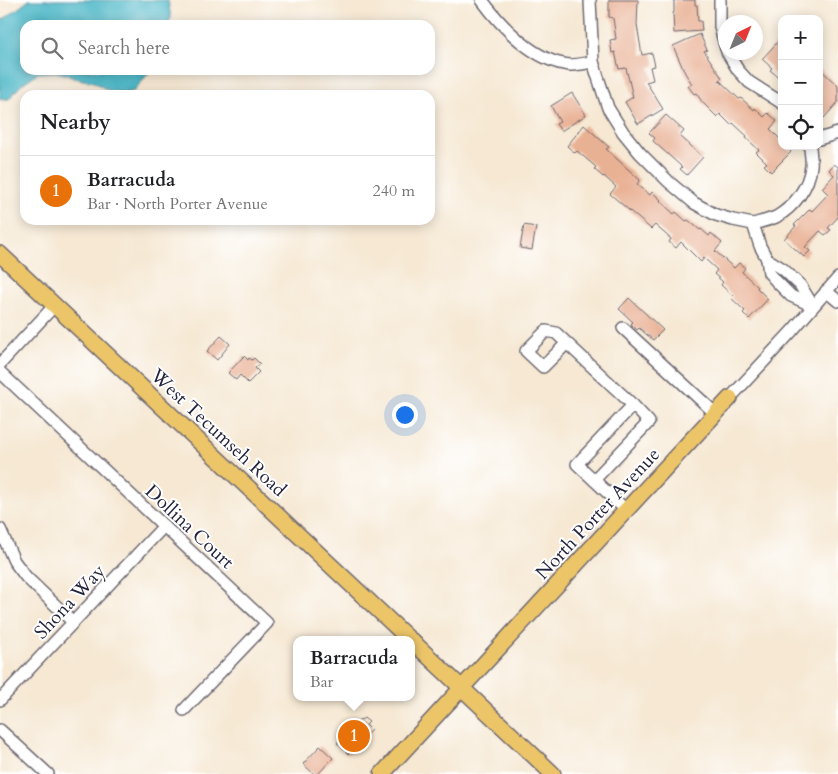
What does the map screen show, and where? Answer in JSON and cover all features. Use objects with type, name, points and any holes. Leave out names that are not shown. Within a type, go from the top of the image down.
[{"type":"main road","name":"West Tecumseh Road","points":[[0,254],[407,636]]},
{"type":"main road","name":"North Porter Avenue","points":[[382,774],[730,398]]},
{"type":"main road","name":"West Tecumseh Road","points":[[415,644],[553,774]]},
{"type":"street","points":[[482,0],[494,16],[512,34],[526,46],[549,60],[570,65],[593,62]]},
{"type":"street","points":[[590,0],[593,62],[608,108],[623,132],[640,153],[694,204],[716,215],[753,224],[775,217],[790,206],[800,195],[808,181],[811,166],[810,150]]},
{"type":"street","points":[[720,0],[720,15]]},
{"type":"street","points":[[732,60],[738,70],[749,82],[778,100]]},
{"type":"street","points":[[823,138],[838,134]]},
{"type":"street","points":[[753,224],[766,259],[783,269],[800,285],[813,306]]},
{"type":"street","name":"North Porter Avenue","points":[[730,398],[838,278]]},
{"type":"street","points":[[826,291],[838,302]]},
{"type":"street","points":[[0,364],[55,305]]},
{"type":"street","points":[[623,328],[716,414]]},
{"type":"street","points":[[567,343],[649,422],[594,480]]},
{"type":"street","name":"Dollina Court","points":[[0,372],[267,623],[184,710]]},
{"type":"street","points":[[627,511],[577,464],[633,405]]},
{"type":"street","name":"Shona Way","points":[[0,700],[164,526]]},
{"type":"street","points":[[0,529],[14,561],[26,577],[73,622]]},
{"type":"street","points":[[0,730],[48,774]]},
{"type":"water","points":[[29,0],[168,0],[171,18],[170,20],[20,20],[20,75],[35,75],[22,84],[9,99],[0,99],[0,22]]},
{"type":"water","points":[[69,75],[147,75],[135,90],[107,90],[94,82]]},
{"type":"building","points":[[609,0],[638,0],[637,25],[642,55],[652,53],[655,66],[650,67],[653,80],[646,82],[663,109],[638,124],[625,102],[633,97],[626,68],[619,69],[615,52],[612,53],[610,40],[616,39],[613,18],[609,17]]},
{"type":"building","points":[[674,0],[695,0],[698,21],[701,21],[702,31],[674,33]]},
{"type":"building","points":[[700,34],[707,50],[704,51],[722,78],[719,80],[754,110],[755,108],[764,117],[768,113],[777,121],[770,129],[778,137],[778,150],[789,150],[791,152],[771,172],[764,165],[767,163],[756,152],[759,150],[746,138],[747,136],[733,123],[731,125],[720,114],[717,117],[696,93],[694,94],[688,86],[692,84],[673,46]]},
{"type":"building","points":[[778,41],[778,77],[770,70],[772,68],[763,58]]},
{"type":"building","points":[[823,72],[838,86],[838,102],[824,118]]},
{"type":"building","points":[[572,93],[586,115],[561,131],[556,124],[560,122],[551,106]]},
{"type":"building","points":[[666,115],[684,131],[680,136],[703,157],[687,175],[680,169],[682,167],[653,141],[655,138],[649,133]]},
{"type":"building","points":[[584,125],[609,147],[606,149],[640,180],[637,184],[650,195],[652,192],[674,214],[676,212],[709,236],[711,233],[722,243],[715,251],[734,268],[739,263],[745,268],[742,272],[768,299],[749,319],[743,313],[745,311],[731,298],[733,296],[721,285],[723,282],[714,274],[717,270],[704,258],[701,262],[681,242],[676,248],[669,242],[671,239],[655,225],[651,229],[610,194],[616,187],[594,169],[596,167],[577,151],[575,153],[567,146]]},
{"type":"building","points":[[834,164],[838,167],[838,217],[828,228],[831,230],[825,235],[820,231],[805,247],[810,251],[804,257],[784,239],[796,226],[794,225],[810,209],[812,211],[828,194],[822,188],[834,175],[829,170]]},
{"type":"building","points":[[524,225],[536,227],[532,250],[520,248]]},
{"type":"building","points":[[629,298],[663,330],[653,340],[639,328],[637,330],[631,324],[633,322],[619,309]]},
{"type":"building","points":[[221,336],[230,344],[217,360],[207,351]]},
{"type":"building","points":[[244,356],[248,360],[249,358],[252,360],[254,358],[260,364],[255,368],[259,372],[248,383],[240,375],[236,380],[228,373]]},
{"type":"building","points":[[364,718],[369,722],[366,725],[371,730],[348,754],[337,743],[360,719]]},
{"type":"building","points":[[320,746],[333,758],[318,774],[314,774],[303,764]]},
{"type":"place","name":"Barracuda","points":[[354,736]]}]
